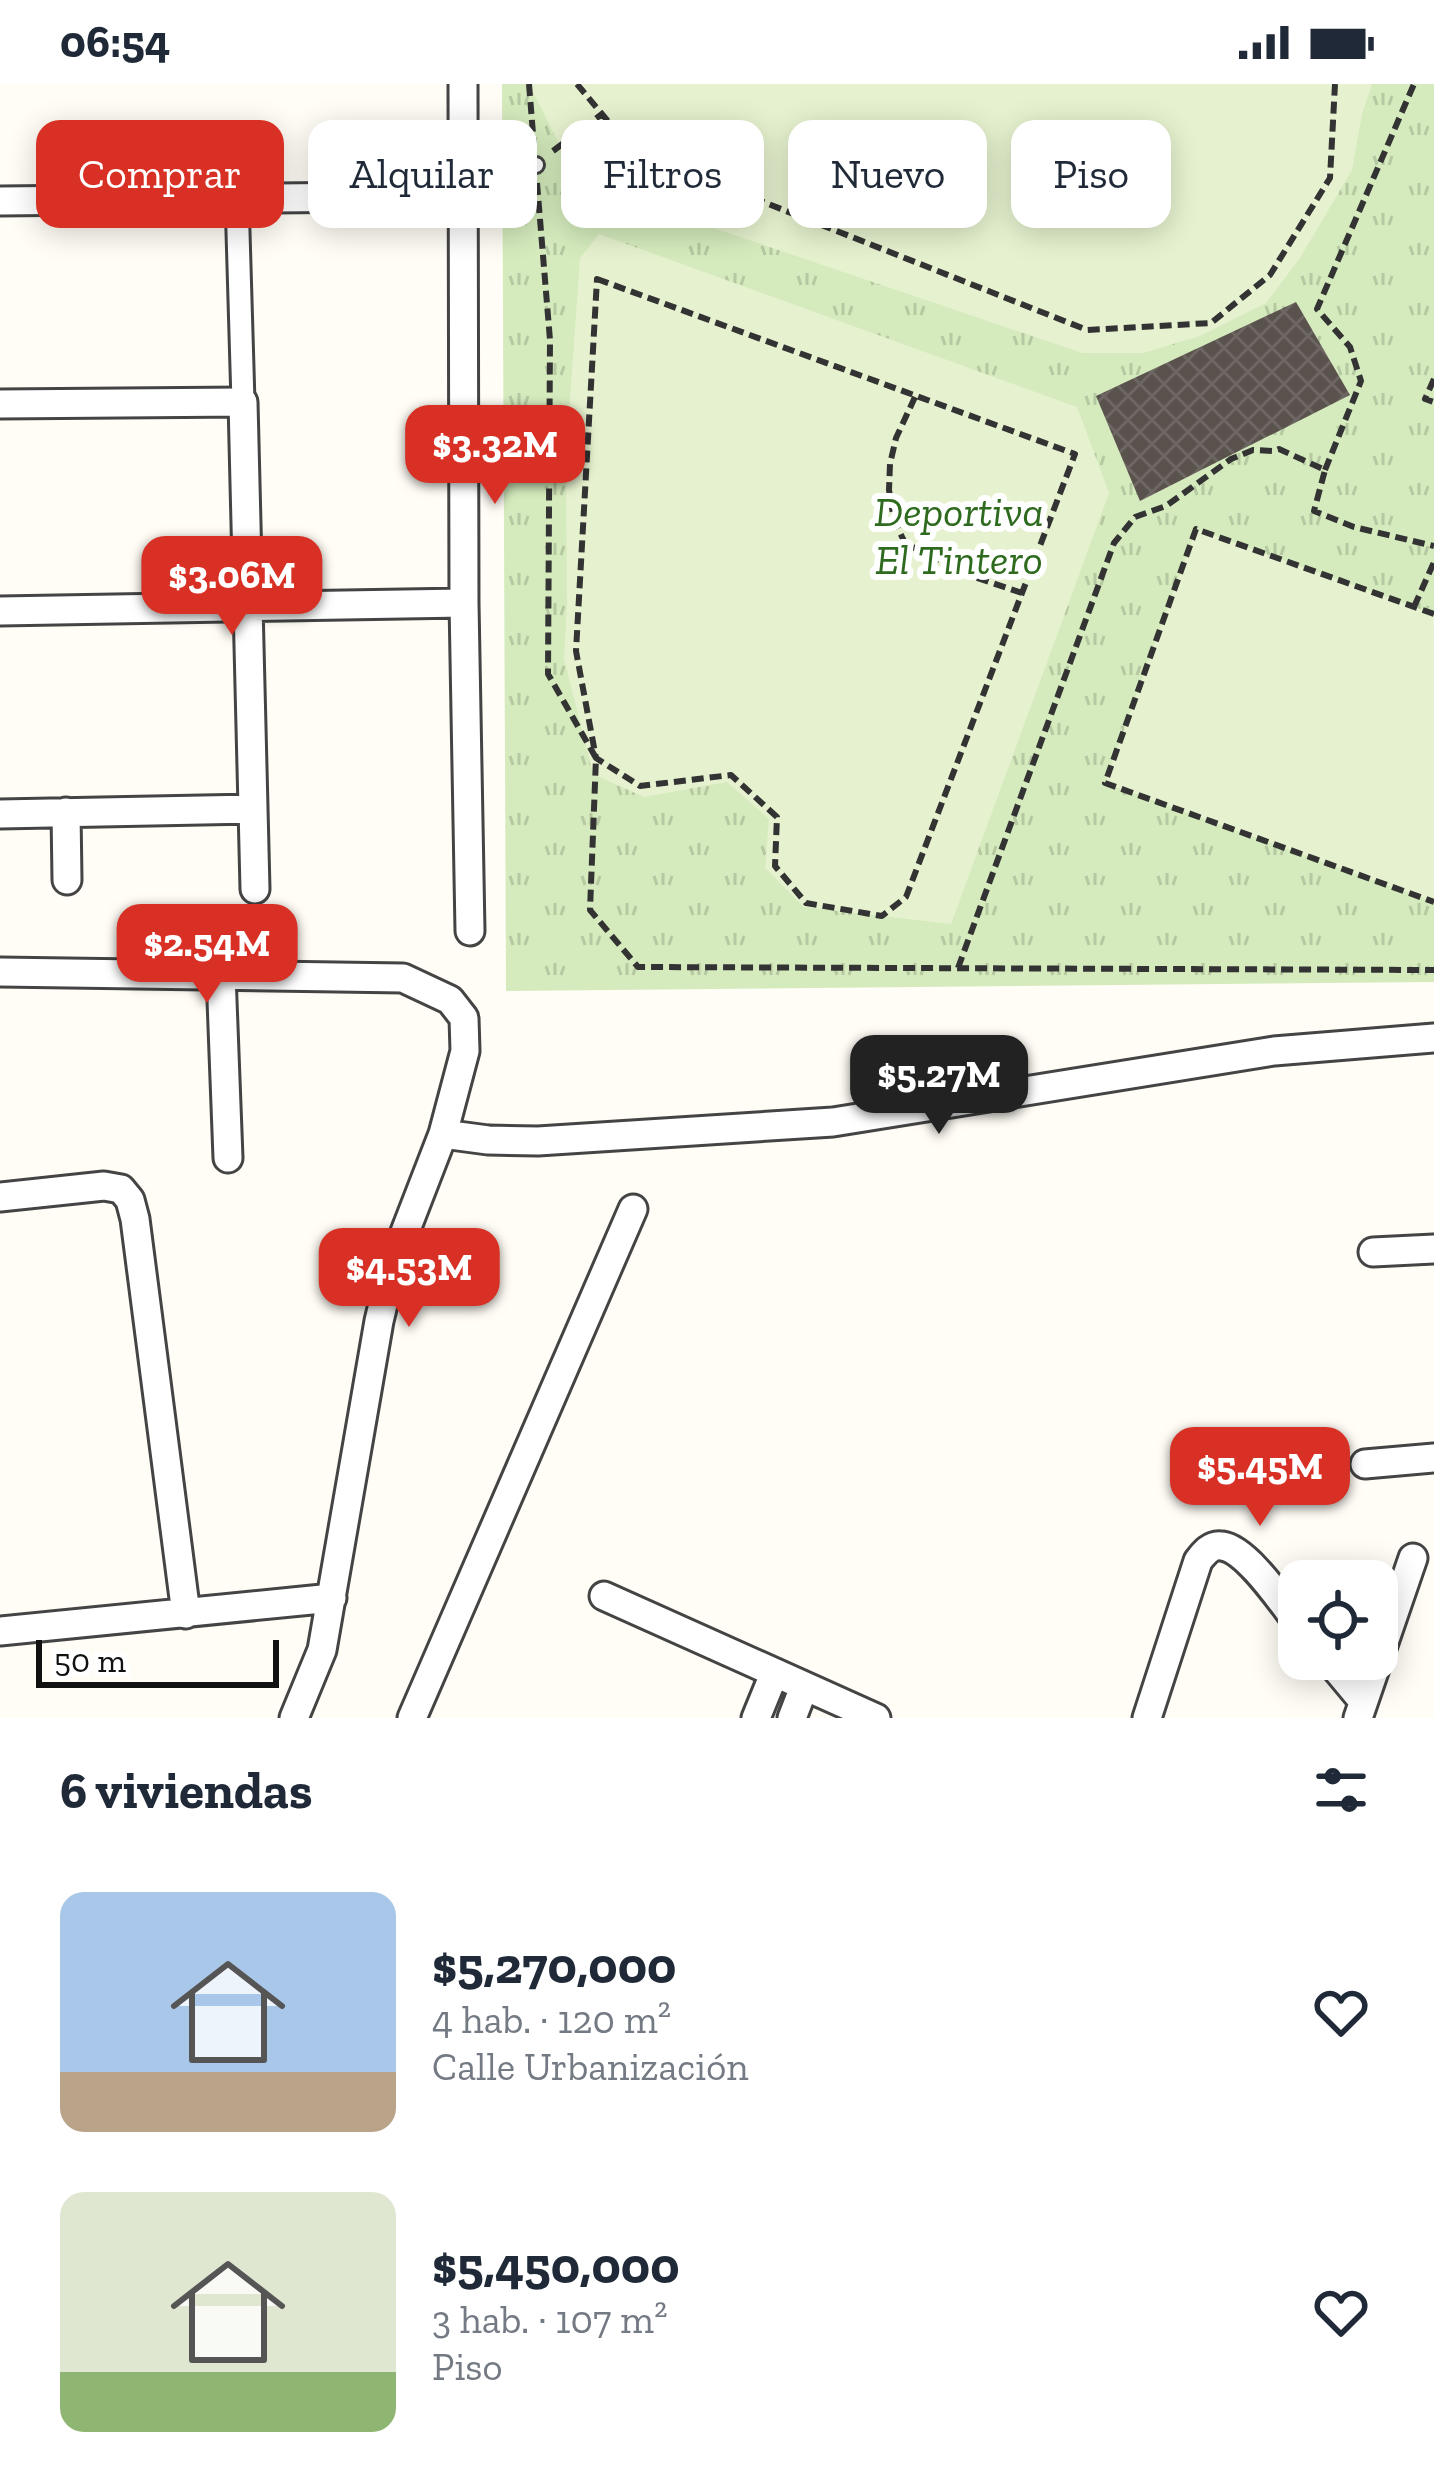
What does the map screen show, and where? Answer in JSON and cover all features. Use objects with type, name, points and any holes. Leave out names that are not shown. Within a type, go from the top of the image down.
[{"type":"street","points":[[463,84],[463,120]]},
{"type":"street","points":[[0,201],[36,201]]},
{"type":"street","points":[[238,228],[255,890]]},
{"type":"street","points":[[464,228],[470,931]]},
{"type":"street","points":[[0,404],[243,402]]},
{"type":"street","points":[[0,611],[464,603]]},
{"type":"street","points":[[0,814],[253,809]]},
{"type":"street","points":[[66,812],[67,880]]},
{"type":"street","points":[[0,972],[403,978],[450,1000],[464,1018],[465,1051],[442,1134],[394,1263],[379,1321],[322,1650],[294,1718]]},
{"type":"street","points":[[221,974],[228,1158]]},
{"type":"street","points":[[442,1134],[538,1141],[833,1122],[1274,1051],[1434,1038]]},
{"type":"street","points":[[0,1198],[104,1186],[121,1189],[130,1200],[186,1614]]},
{"type":"street","points":[[412,1718],[633,1209]]},
{"type":"street","points":[[1373,1252],[1434,1249]]},
{"type":"street","points":[[1365,1464],[1434,1458]]},
{"type":"street","points":[[1147,1718],[1198,1561],[1208,1548],[1221,1545],[1242,1555],[1278,1599]]},
{"type":"street","points":[[1361,1710],[1413,1558]]},
{"type":"street","points":[[604,1596],[876,1718]]},
{"type":"street","points":[[0,1631],[332,1598]]},
{"type":"street","points":[[756,1718],[774,1674]]},
{"type":"street","points":[[1342,1680],[1361,1710]]},
{"type":"street","points":[[792,1718],[805,1687]]},
{"type":"path","points":[[530,84],[533,120]]},
{"type":"path","points":[[577,84],[632,150],[1087,331],[1211,322],[1270,275],[1330,178],[1335,84]]},
{"type":"path","points":[[1414,84],[1317,309],[1350,347],[1360,381],[1314,511],[1354,527],[1434,546]]},
{"type":"path","points":[[537,164],[602,114]]},
{"type":"path","points":[[537,178],[550,340],[548,674],[596,758],[640,786],[731,775],[777,817],[776,866],[806,903],[882,916],[906,898],[1075,454],[597,279],[576,651],[596,758],[590,910],[638,967],[1434,970]]},
{"type":"path","points":[[1434,379],[1426,399],[1434,402]]},
{"type":"path","points":[[915,397],[890,464],[893,520],[904,541],[942,566],[1022,592]]},
{"type":"path","points":[[958,968],[1114,543],[1135,518],[1166,506],[1231,459],[1252,450],[1280,449],[1325,470]]},
{"type":"path","points":[[1434,614],[1196,529],[1105,784],[1434,902]]},
{"type":"path","points":[[1414,607],[1434,562]]},
{"type":"green space","name":"Deportiva El Tintero","points":[[502,84],[1434,84],[1434,982],[506,991],[503,228],[537,228],[537,120],[502,120]]},
{"type":"green space","points":[[529,84],[1372,84],[1352,170],[1300,258],[1266,303],[1200,336],[1143,353],[1082,353],[714,228],[764,228],[764,120],[561,120],[561,148]]},
{"type":"green space","points":[[599,234],[1077,407],[1109,493],[951,924],[804,907],[765,868],[769,819],[727,782],[644,797],[593,774],[564,658],[566,455],[580,258]]},
{"type":"green space","points":[[1196,529],[1434,614],[1434,902],[1105,783]]},
{"type":"building","points":[[1296,302],[1350,395],[1140,501],[1096,396]]}]
